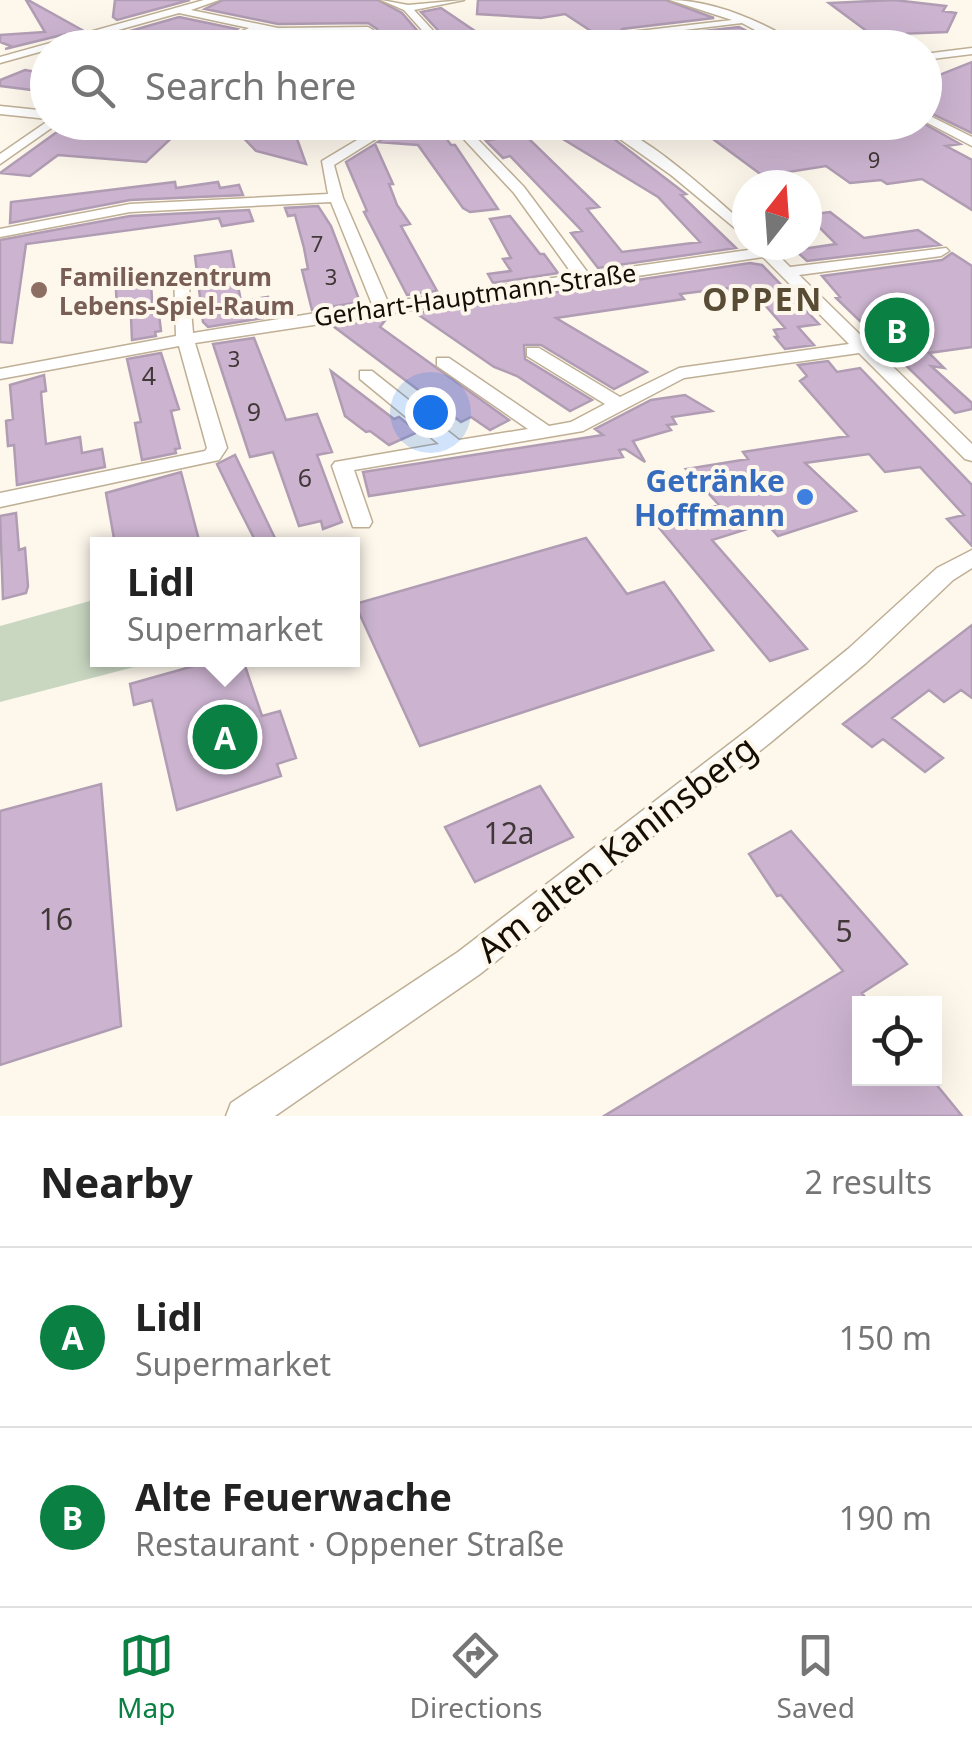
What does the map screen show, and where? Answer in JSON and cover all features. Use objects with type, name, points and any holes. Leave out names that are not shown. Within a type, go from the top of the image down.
[{"type":"street","points":[[108,30],[214,0]]},
{"type":"street","points":[[386,0],[408,8],[428,30]]},
{"type":"street","points":[[408,8],[460,0]]},
{"type":"street","points":[[675,0],[747,21],[764,30]]},
{"type":"street","points":[[703,8],[727,0]]},
{"type":"street","points":[[180,10],[277,30]]},
{"type":"street","points":[[672,30],[747,21]]},
{"type":"street","points":[[252,30],[257,28]]},
{"type":"street","points":[[942,54],[972,50]]},
{"type":"street","points":[[0,60],[30,52]]},
{"type":"street","points":[[0,110],[30,113]]},
{"type":"street","points":[[942,126],[972,142]]},
{"type":"street","points":[[0,160],[30,139]]},
{"type":"street","points":[[368,140],[327,164],[336,198],[380,305]]},
{"type":"street","points":[[471,140],[519,190],[584,278]]},
{"type":"street","points":[[629,140],[676,172],[732,221]]},
{"type":"street","points":[[0,233],[130,208],[336,198]]},
{"type":"street","points":[[787,272],[941,251]]},
{"type":"street","name":"Gerhart-Hauptmann-Straße","points":[[0,374],[184,337],[732,254]]},
{"type":"street","points":[[774,260],[972,455]]},
{"type":"street","points":[[0,500],[212,456],[218,448],[184,337],[180,277]]},
{"type":"street","points":[[361,522],[342,466],[576,428],[679,374],[864,347]]},
{"type":"street","points":[[533,352],[620,404]]},
{"type":"street","points":[[443,362],[545,432]]},
{"type":"street","points":[[366,375],[454,446]]},
{"type":"street","name":"Am alten Kaninsberg","points":[[244,1116],[470,963],[762,734],[857,656],[945,574],[972,558]]},
{"type":"green space","points":[[90,601],[90,667],[134,667],[0,702],[0,626]]},
{"type":"building","points":[[26,0],[82,30],[44,30]]},
{"type":"building","points":[[115,0],[190,0],[117,20],[113,17]]},
{"type":"building","points":[[223,0],[378,0],[402,13],[417,30],[376,30],[368,23],[278,24],[205,9]]},
{"type":"building","points":[[478,0],[666,0],[714,18],[622,30],[589,30],[565,14],[541,18],[477,14]]},
{"type":"building","points":[[894,0],[946,6],[943,11],[956,13],[947,32],[865,30],[829,3]]},
{"type":"building","points":[[441,8],[473,30],[438,30],[421,12]]},
{"type":"building","points":[[179,17],[237,29],[235,30],[134,30]]},
{"type":"building","points":[[30,33],[30,43],[5,49],[13,47],[0,42],[0,35]]},
{"type":"building","points":[[972,62],[972,133],[942,119],[942,74]]},
{"type":"building","points":[[30,71],[30,90],[0,86],[0,80]]},
{"type":"building","points":[[942,134],[960,144],[946,146],[972,160],[972,210],[922,179],[887,184],[881,180],[850,183],[826,166],[755,170],[714,140],[942,140]]},
{"type":"building","points":[[46,140],[169,140],[146,162],[58,155],[30,176],[0,173]]},
{"type":"building","points":[[246,140],[297,140],[306,164],[256,151]]},
{"type":"building","points":[[447,140],[455,145],[498,209],[470,212],[463,208],[418,145],[378,142]]},
{"type":"building","points":[[530,140],[599,207],[587,209],[622,252],[700,242],[658,197],[565,140],[616,140],[686,194],[681,195],[732,244],[732,249],[598,268],[571,233],[582,231],[510,156],[503,158],[486,141]]},
{"type":"building","points":[[375,144],[393,184],[389,184],[397,205],[410,224],[401,226],[437,291],[407,295],[364,212],[367,211],[346,162]]},
{"type":"building","points":[[175,182],[176,188],[218,182],[220,188],[239,185],[243,195],[130,200],[10,223],[11,202]]},
{"type":"building","points":[[318,206],[331,226],[360,302],[312,310],[302,270],[308,269],[304,248],[295,215],[288,216],[285,208]]},
{"type":"building","points":[[249,210],[253,221],[222,226],[219,218],[26,244],[12,343],[0,342],[0,240],[130,216]]},
{"type":"building","points":[[830,212],[864,238],[918,230],[940,245],[822,259],[822,246],[836,244],[822,230],[822,213]]},
{"type":"building","points":[[510,216],[558,273],[493,283],[488,274],[511,271],[503,259],[511,258],[490,219]]},
{"type":"building","points":[[231,251],[241,301],[268,297],[276,316],[208,327],[203,322],[195,256]]},
{"type":"building","points":[[952,253],[972,266],[972,347],[929,353],[944,368],[931,366],[972,403],[972,409],[955,413],[836,298],[840,297],[822,276],[942,260]]},
{"type":"building","points":[[750,263],[762,265],[819,324],[798,327],[814,345],[785,349],[774,330],[785,328],[758,297],[739,299],[728,288],[680,294],[684,299],[556,318],[647,372],[614,389],[541,345],[524,345],[525,359],[592,400],[570,411],[517,376],[494,367],[416,313]]},
{"type":"building","points":[[151,284],[153,314],[159,314],[161,331],[155,332],[156,336],[132,340],[131,317],[117,314],[116,289]]},
{"type":"building","points":[[387,318],[380,327],[509,420],[490,430],[471,417],[461,422],[333,326]]},
{"type":"building","points":[[254,338],[286,420],[317,414],[332,452],[317,455],[342,522],[323,529],[321,521],[299,526],[273,452],[250,457],[213,344]]},
{"type":"building","points":[[161,353],[179,409],[171,411],[180,448],[175,449],[176,453],[142,460],[135,423],[141,422],[127,359]]},
{"type":"building","points":[[828,361],[837,372],[860,368],[972,485],[972,546],[947,519],[964,515],[920,467],[885,472],[869,454],[805,463],[856,511],[778,536],[766,523],[712,540],[807,649],[770,661],[655,523],[719,505],[686,469],[748,459],[743,452],[848,436],[800,381],[807,376],[798,365]]},
{"type":"building","points":[[331,371],[394,419],[399,417],[418,432],[389,445],[366,432],[345,416]]},
{"type":"building","points":[[44,375],[46,391],[41,392],[46,444],[80,437],[82,453],[102,449],[105,467],[17,485],[14,445],[8,446],[6,421],[13,419],[10,385]]},
{"type":"building","points":[[685,395],[712,411],[672,417],[676,424],[667,425],[671,430],[633,441],[645,462],[625,449],[619,450],[623,457],[369,496],[363,472],[603,435],[595,429],[651,400]]},
{"type":"building","points":[[235,455],[275,537],[254,537],[217,464]]},
{"type":"building","points":[[181,472],[198,537],[114,537],[106,493]]},
{"type":"building","points":[[16,513],[19,550],[25,548],[28,586],[26,593],[3,599],[0,516]]},
{"type":"building","points":[[586,538],[627,594],[664,582],[713,650],[420,746],[360,615],[360,603]]},
{"type":"building","points":[[972,625],[972,698],[961,690],[944,702],[929,690],[892,718],[943,758],[925,772],[883,739],[872,747],[843,724]]},
{"type":"building","points":[[190,667],[245,667],[262,716],[280,711],[296,758],[277,764],[281,776],[177,810],[152,700],[134,705],[130,684]]},
{"type":"building","points":[[101,784],[121,1026],[0,1065],[0,811]]},
{"type":"building","points":[[540,786],[573,837],[475,882],[445,827]]},
{"type":"building","points":[[791,831],[907,964],[862,993],[864,996],[852,996],[852,1086],[938,1086],[962,1116],[604,1116],[843,971],[781,895],[777,896],[749,854]]},
{"type":"place","name":"Familienzentrum Lebens-Spiel-Raum","points":[[39,290]]},
{"type":"place","name":"Alte Feuerwache","points":[[897,330]]},
{"type":"place","name":"Getränke Hoffmann","points":[[805,497]]},
{"type":"place","name":"Lidl","points":[[225,737]]},
{"type":"district","name":"OPPEN","points":[[763,298]]}]
